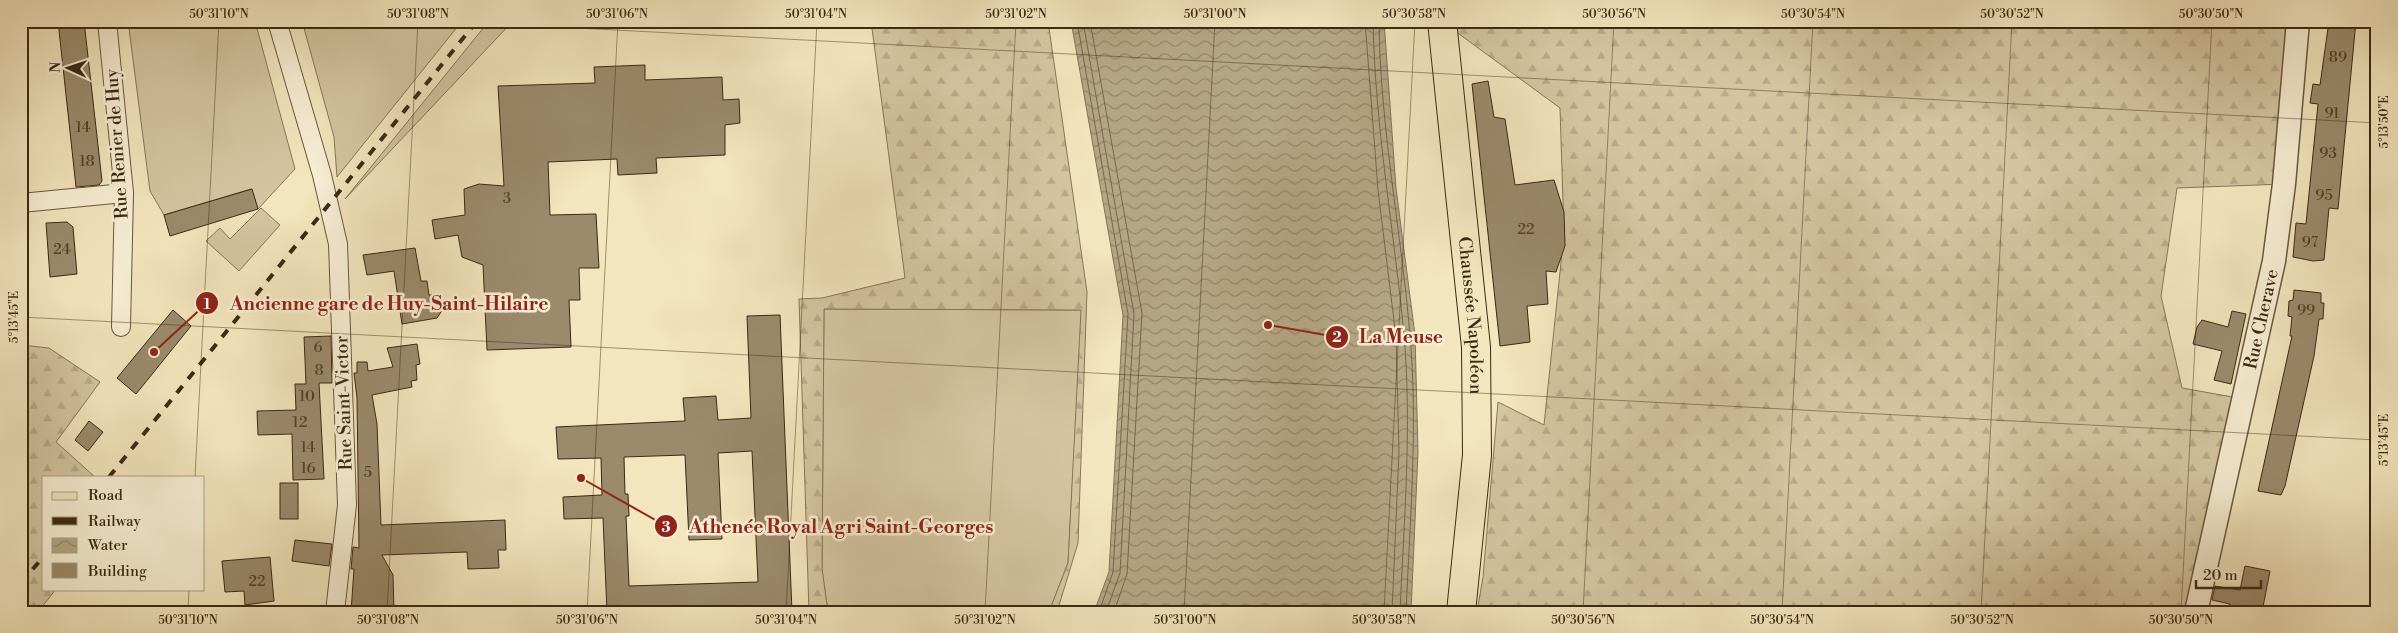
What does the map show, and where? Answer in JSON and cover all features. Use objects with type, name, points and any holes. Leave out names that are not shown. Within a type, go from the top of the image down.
[{"type":"main road","name":"Chaussée Napoléon","points":[[1442,21],[1476,347],[1477,455],[1461,612]]},
{"type":"street","name":"Rue Renier de Huy","points":[[107,21],[124,193],[121,327]]},
{"type":"street","name":"Rue Saint-Victor","points":[[277,21],[322,175],[338,244],[347,504],[335,612]]},
{"type":"street","name":"Rue Cherave","points":[[2196,612],[2274,261],[2284,184],[2298,21]]},
{"type":"street","points":[[21,203],[124,193]]},
{"type":"green space","points":[[128,21],[255,21],[295,169],[258,209],[251,189],[164,215],[150,191]]},
{"type":"green space","points":[[302,21],[462,21],[337,177],[334,137]]},
{"type":"green space","points":[[489,21],[513,21],[345,199]]},
{"type":"green space","points":[[871,21],[1048,21],[1087,292],[1078,543],[1057,612],[1049,612],[1068,563],[1081,310],[824,309],[822,569],[828,612],[809,612],[799,299],[822,298],[905,278]]},
{"type":"green space","points":[[1455,21],[2298,21],[2284,184],[2177,188],[2161,296],[2182,388],[2244,399],[2196,612],[1477,612],[1483,577],[1498,402],[1544,425],[1564,234],[1560,108],[1455,31]]},
{"type":"green space","points":[[261,208],[280,225],[239,271],[206,241],[220,228],[230,239]]},
{"type":"green space","points":[[824,309],[1082,310],[1068,563],[1049,612],[828,612],[822,569]]},
{"type":"green space","points":[[21,345],[49,348],[100,382],[56,442],[94,476],[42,476],[42,590],[55,590],[38,612],[21,612]]},
{"type":"water","points":[[1071,21],[1384,21],[1396,188],[1415,335],[1418,452],[1411,612],[1094,612],[1109,572],[1123,315]]},
{"type":"building","points":[[58,21],[84,21],[102,181],[99,185],[76,187]]},
{"type":"building","points":[[2329,21],[2356,21],[2338,209],[2329,208],[2324,260],[2313,261],[2293,257],[2296,223],[2306,224],[2318,104],[2310,103],[2313,84],[2320,85]]},
{"type":"building","points":[[645,65],[645,80],[722,77],[723,100],[739,99],[740,123],[725,125],[725,155],[656,158],[657,173],[618,175],[617,159],[548,162],[550,215],[596,214],[599,268],[579,268],[580,300],[569,300],[571,347],[487,350],[483,265],[462,257],[458,235],[435,239],[432,220],[465,215],[464,189],[479,184],[504,186],[498,86],[595,83],[594,67]]},
{"type":"building","points":[[1488,81],[1494,117],[1505,119],[1515,185],[1554,180],[1564,212],[1565,246],[1556,272],[1546,271],[1548,304],[1527,306],[1530,342],[1500,346],[1472,84]]},
{"type":"building","points":[[252,189],[258,209],[170,236],[164,215]]},
{"type":"building","points":[[67,222],[73,227],[77,274],[50,277],[46,223]]},
{"type":"building","points":[[415,248],[421,281],[427,281],[429,295],[436,295],[441,312],[437,318],[402,324],[394,271],[367,275],[363,255]]},
{"type":"building","points":[[2294,290],[2321,293],[2321,303],[2324,303],[2323,319],[2319,319],[2314,356],[2285,486],[2281,495],[2258,491],[2292,336],[2290,336],[2292,317],[2288,316],[2289,301],[2293,300]]},
{"type":"building","points":[[173,310],[191,326],[136,394],[117,378]]},
{"type":"building","points":[[2232,311],[2246,314],[2231,384],[2214,380],[2222,351],[2193,344],[2197,327],[2202,320],[2228,327]]},
{"type":"building","points":[[780,315],[792,612],[607,612],[603,518],[564,519],[563,497],[602,495],[601,458],[558,459],[556,427],[685,421],[683,398],[716,396],[718,420],[751,418],[747,316]],"holes":[[[752,451],[758,582],[629,586],[626,516],[629,516],[628,494],[625,494],[624,457],[685,455],[689,540],[722,539],[718,453]]]},
{"type":"building","points":[[331,336],[332,383],[319,383],[324,479],[293,480],[292,434],[258,435],[257,411],[296,410],[295,384],[306,384],[304,337]]},
{"type":"building","points":[[417,344],[420,364],[416,365],[417,380],[411,381],[412,387],[372,395],[377,424],[381,525],[505,520],[506,550],[498,550],[499,568],[468,569],[467,552],[382,555],[393,575],[394,612],[351,612],[354,569],[351,569],[353,547],[359,548],[357,398],[354,373],[357,373],[357,362],[367,362],[368,371],[393,367],[387,348]]},
{"type":"building","points":[[89,421],[103,432],[88,451],[75,440]]},
{"type":"building","points":[[280,483],[298,483],[298,519],[280,519]]},
{"type":"building","points":[[295,540],[332,544],[329,566],[292,561]]},
{"type":"building","points":[[270,557],[274,601],[245,605],[244,591],[225,592],[222,561]]},
{"type":"building","points":[[2245,566],[2270,571],[2262,612],[2228,612],[2230,604],[2212,600],[2215,586],[2240,590]]},
{"type":"railway","points":[[110,476],[477,21]]},
{"type":"railway","points":[[21,583],[42,558]]},
{"type":"place","name":"La Meuse","points":[[1268,325]]},
{"type":"place","name":"Ancienne gare de Huy-Saint-Hilaire","points":[[154,352]]},
{"type":"place","name":"Athenée Royal Agri Saint-Georges","points":[[581,478]]}]
